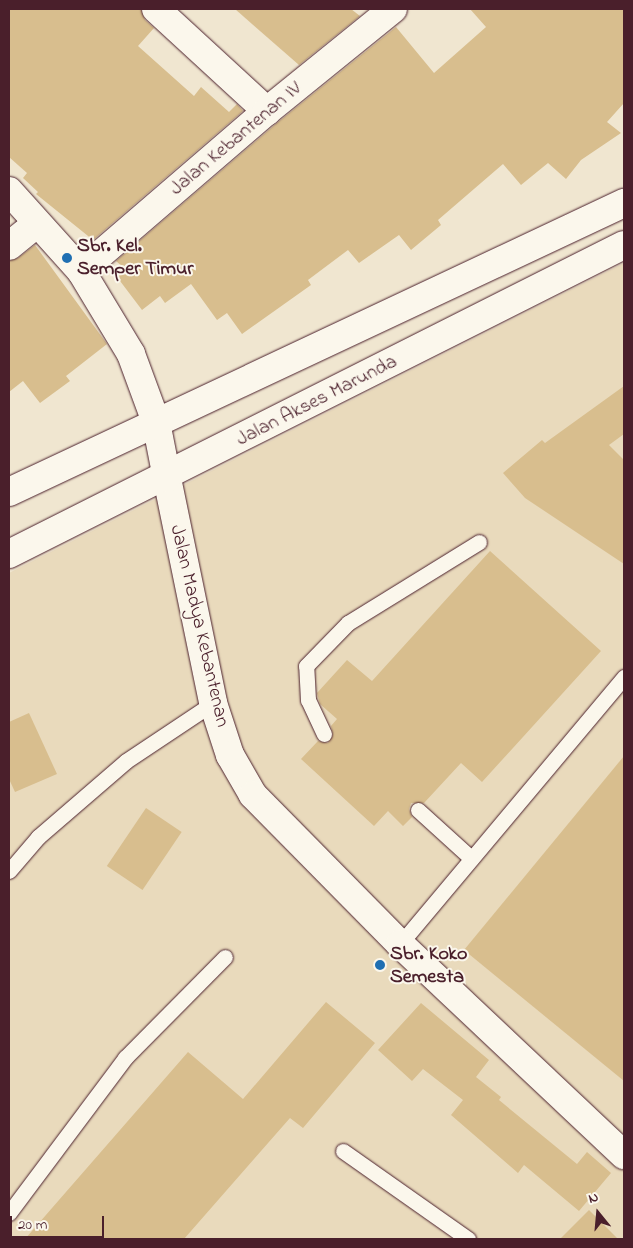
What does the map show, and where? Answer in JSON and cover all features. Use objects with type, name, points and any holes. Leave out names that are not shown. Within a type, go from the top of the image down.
[{"type":"street","points":[[156,9],[267,111]]},
{"type":"street","name":"Jalan Kebantenan IV","points":[[81,271],[267,111],[393,9]]},
{"type":"street","name":"Jalan Madya Kebantenan","points":[[9,191],[81,271],[131,354],[156,422],[213,703],[230,755],[253,795],[400,944],[624,1155]]},
{"type":"street","points":[[9,492],[624,203]]},
{"type":"street","points":[[9,246],[37,223]]},
{"type":"street","name":"Jalan Akses Marunda","points":[[9,554],[167,478],[624,245]]},
{"type":"lane","points":[[324,734],[308,700],[306,666],[348,623],[479,542]]},
{"type":"lane","points":[[400,944],[624,677]]},
{"type":"lane","points":[[9,871],[38,836],[126,761],[213,703]]},
{"type":"lane","points":[[418,810],[471,858]]},
{"type":"lane","points":[[9,1213],[125,1058],[225,957]]},
{"type":"lane","points":[[343,1151],[468,1239]]},
{"type":"shaded area","points":[[624,263],[624,1239],[9,1239],[9,573]]},
{"type":"building","points":[[9,9],[141,9],[145,20],[154,28],[138,46],[194,96],[201,87],[229,112],[237,104],[243,111],[93,240],[36,194],[38,192],[23,178],[27,173],[9,157]]},
{"type":"building","points":[[235,9],[351,9],[360,16],[299,65]]},
{"type":"building","points":[[470,9],[624,9],[624,103],[607,122],[621,133],[581,160],[566,179],[548,163],[521,185],[503,164],[438,220],[441,225],[411,250],[399,235],[359,263],[348,250],[308,280],[311,285],[242,334],[227,313],[217,320],[191,284],[165,303],[160,296],[142,310],[117,277],[126,270],[116,261],[277,123],[396,27],[434,73],[486,27]]},
{"type":"building","points":[[35,245],[107,344],[66,376],[70,381],[40,403],[23,381],[9,392],[9,261],[18,258]]},
{"type":"building","points":[[624,386],[624,434],[609,445],[624,460],[624,564],[525,498],[503,473],[542,440],[545,443]]},
{"type":"building","points":[[490,551],[601,651],[482,782],[461,763],[424,803],[411,803],[409,809],[412,817],[403,826],[388,811],[374,826],[301,759],[318,741],[328,743],[333,735],[331,726],[337,719],[320,704],[317,693],[347,660],[372,681]]},
{"type":"building","points":[[29,713],[57,774],[15,792],[9,779],[9,722]]},
{"type":"building","points":[[624,756],[624,1081],[464,950]]},
{"type":"building","points":[[146,808],[182,832],[143,890],[107,866]]},
{"type":"building","points":[[326,1002],[375,1043],[303,1128],[290,1118],[184,1239],[25,1239],[188,1052],[243,1099]]},
{"type":"building","points":[[421,1003],[489,1060],[476,1077],[501,1097],[499,1100],[577,1164],[587,1152],[611,1173],[579,1211],[524,1165],[518,1173],[451,1115],[463,1100],[423,1069],[412,1081],[378,1050]]},
{"type":"building","points":[[589,1210],[618,1239],[560,1239]]},
{"type":"place","name":"Sbr. Kel. Semper Timur","points":[[67,258]]},
{"type":"place","name":"Sbr. Koko Semesta","points":[[380,965]]}]
